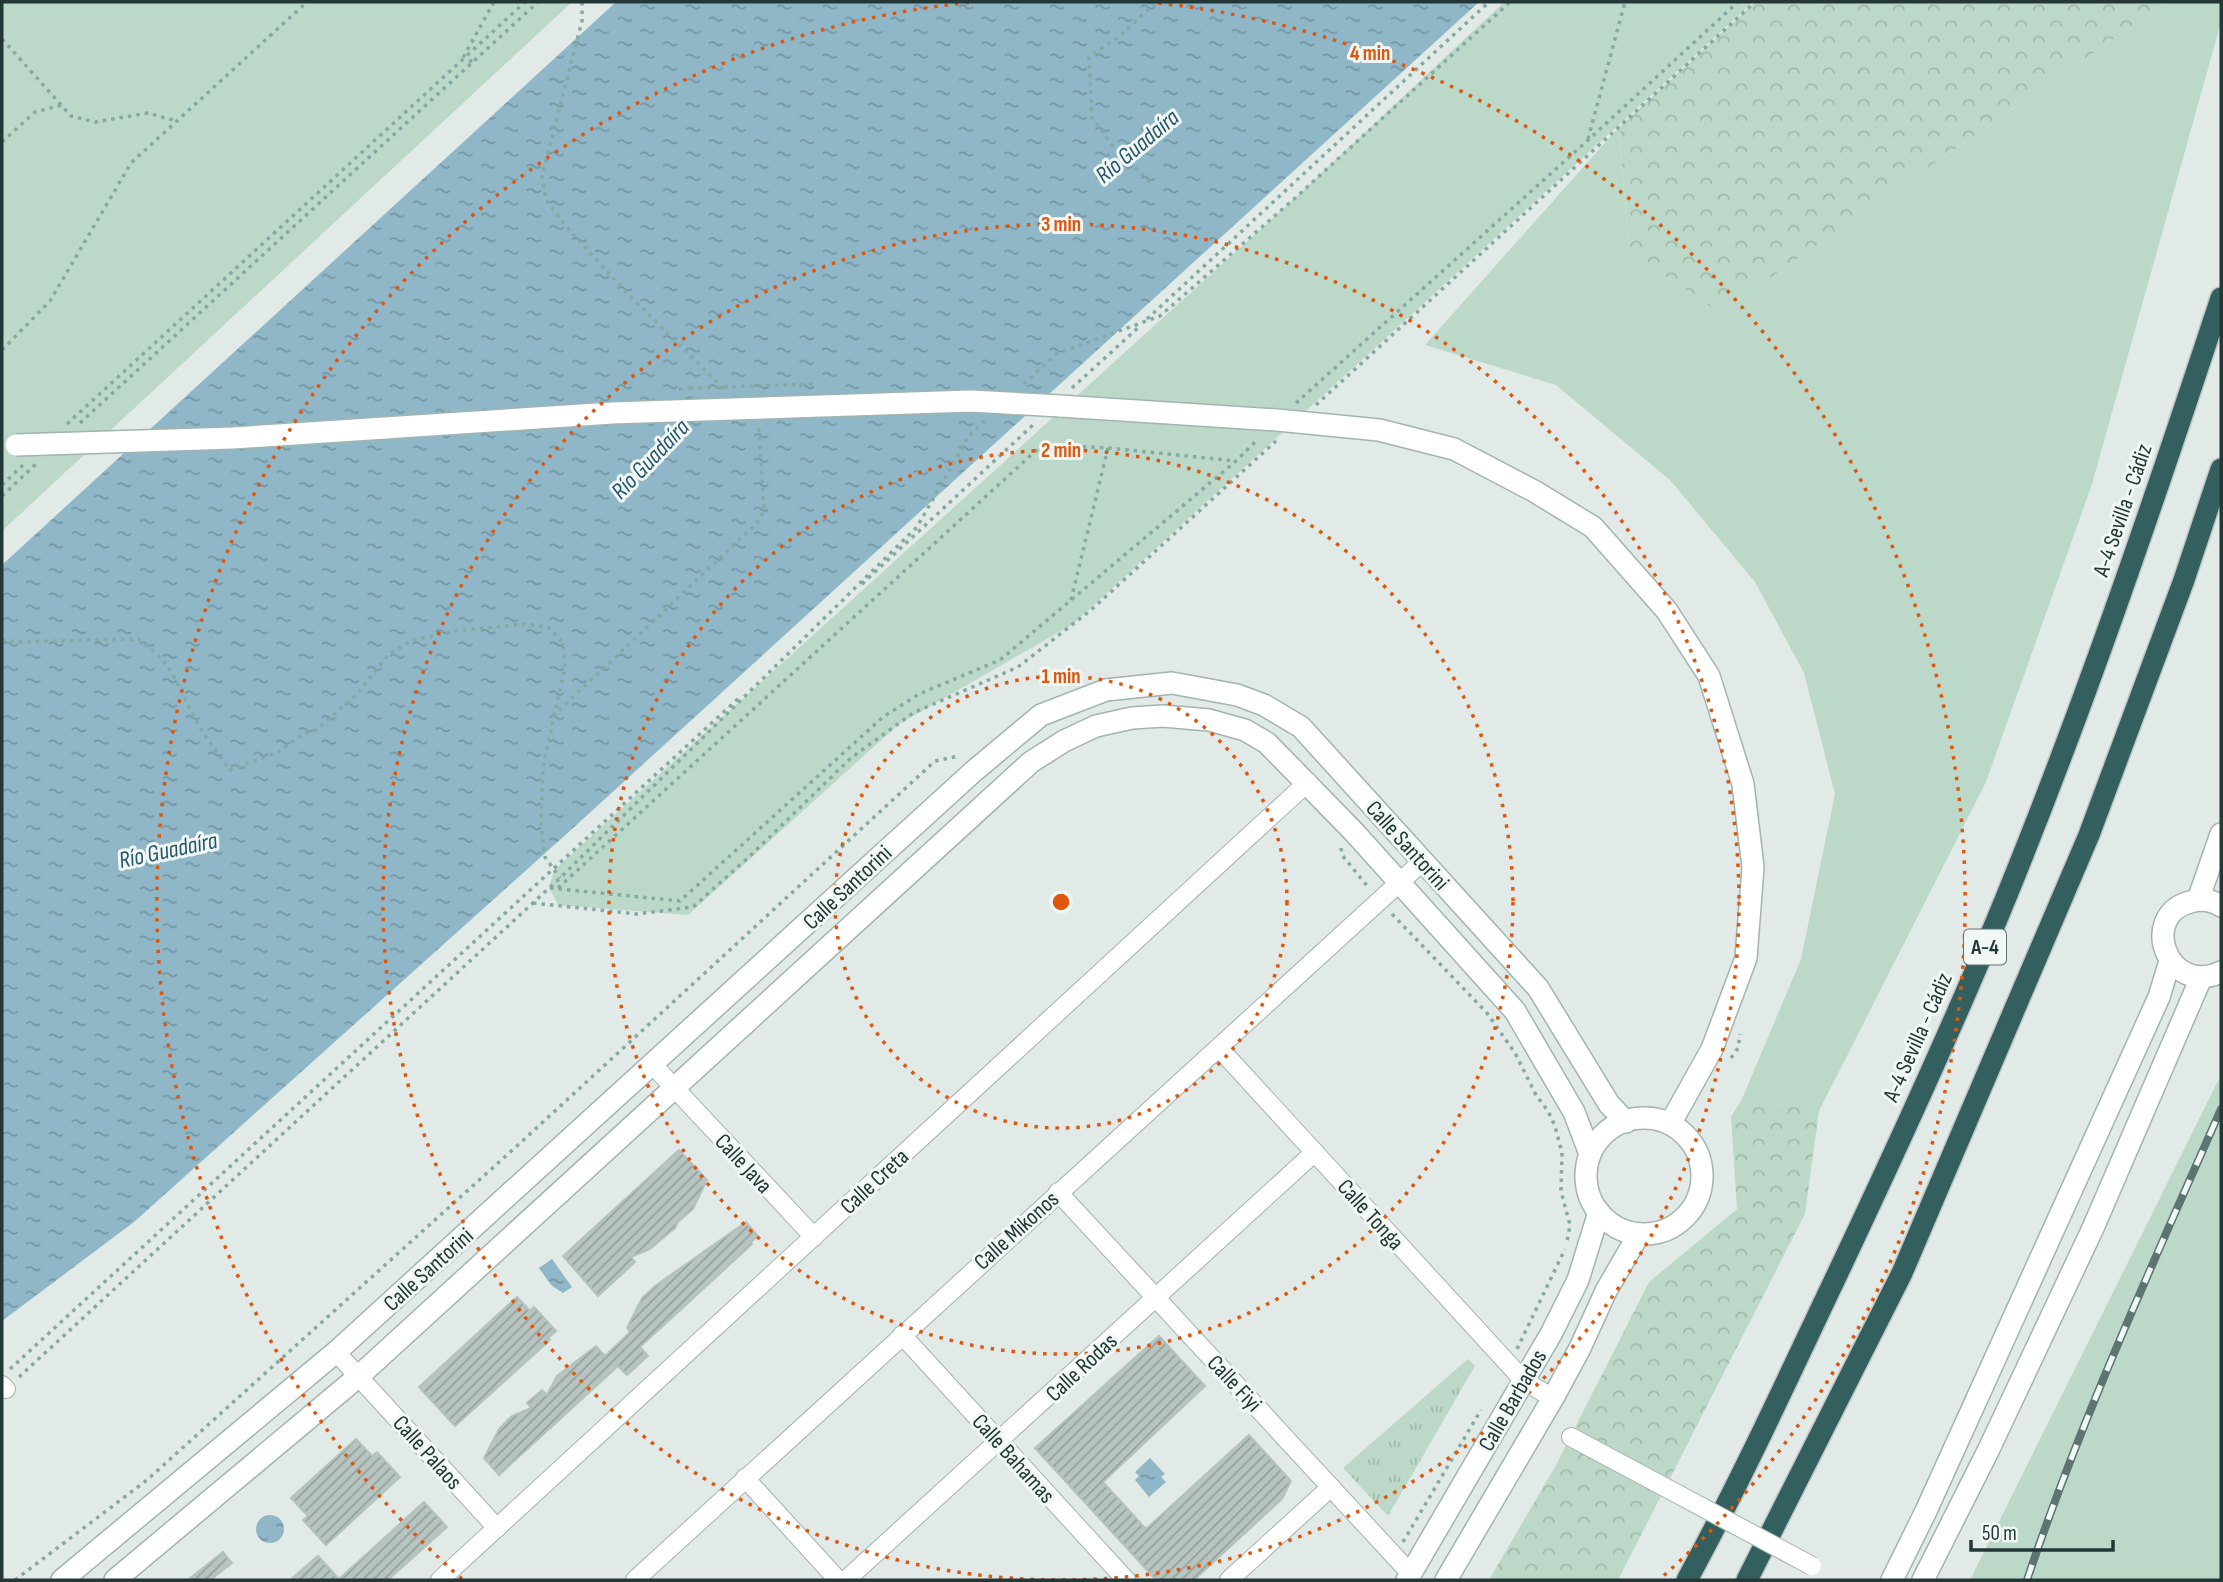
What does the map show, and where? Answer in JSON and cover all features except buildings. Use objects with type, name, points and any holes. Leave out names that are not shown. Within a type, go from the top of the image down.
[{"type":"highway","name":"A-4 Sevilla - Cádiz","points":[[1687,1580],[1791,1371],[1895,1152],[1993,928],[2077,715],[2154,501],[2221,298]]},
{"type":"highway","name":"A-4","points":[[1747,1580],[1902,1273],[2088,835],[2184,580],[2221,469]]},
{"type":"street","points":[[17,448],[233,438],[626,412],[1063,400],[1379,430],[1454,449],[1534,491],[1593,527],[1667,611],[1709,676],[1743,784],[1753,867],[1746,958],[1712,1049],[1668,1115],[1651,1118],[1630,1116],[1600,1139],[1590,1154],[1588,1189],[1594,1205],[1605,1219],[1620,1229],[1639,1234],[1659,1232],[1677,1224],[1692,1210],[1700,1192],[1702,1172],[1697,1153],[1668,1115]]},
{"type":"street","name":"Calle Santorini","points":[[62,1580],[335,1352],[974,771],[1041,715],[1106,690],[1172,683],[1237,695],[1264,705],[1301,727],[1538,988],[1609,1104],[1630,1116]]},
{"type":"street","name":"Calle Santorini","points":[[115,1580],[359,1376],[1031,762],[1064,741],[1096,726],[1132,718],[1163,716],[1209,720],[1245,730],[1267,743],[1308,782],[1515,1011],[1574,1112],[1590,1154]]},
{"type":"street","name":"Calle Creta","points":[[440,1580],[1308,782]]},
{"type":"street","points":[[2198,900],[2221,834]]},
{"type":"street","name":"Calle Mikonos","points":[[635,1580],[1423,861]]},
{"type":"street","points":[[1923,1580],[1988,1451],[2211,975],[2183,973],[2170,961],[2164,948],[2166,922],[2174,911],[2198,900],[2214,902],[2221,906]]},
{"type":"street","points":[[1892,1580],[1926,1511],[2154,1009],[2170,961]]},
{"type":"street","name":"Calle Tonga","points":[[1219,1048],[1524,1381],[1553,1398]]},
{"type":"street","name":"Calle Java","points":[[653,1065],[814,1237]]},
{"type":"street","name":"Calle Rodas","points":[[846,1580],[1315,1152]]},
{"type":"street","name":"Calle Fiyi","points":[[1058,1192],[1331,1487],[1409,1577]]},
{"type":"street","name":"Calle Barbados","points":[[1409,1577],[1524,1381],[1578,1280],[1600,1212]]},
{"type":"street","name":"Calle Barbados","points":[[1446,1580],[1553,1398],[1606,1292],[1639,1234]]},
{"type":"street","name":"Calle Bahamas","points":[[902,1335],[1126,1580]]},
{"type":"street","name":"Calle Palaos","points":[[335,1352],[497,1528]]},
{"type":"street","points":[[1571,1437],[1812,1566]]},
{"type":"street","points":[[746,1478],[838,1580]]},
{"type":"street","points":[[1229,1580],[1331,1487]]},
{"type":"path","points":[[2,350],[50,301],[131,163],[307,2]]},
{"type":"path","points":[[464,56],[494,2]]},
{"type":"path","points":[[63,428],[524,2]]},
{"type":"path","points":[[73,430],[538,2]]},
{"type":"path","points":[[582,2],[582,21],[542,176],[546,200],[569,230],[623,289],[730,395]]},
{"type":"path","points":[[1150,182],[1112,145],[1092,118],[1089,57],[1121,35],[1156,2]]},
{"type":"path","points":[[1063,400],[1489,2]]},
{"type":"path","points":[[1017,390],[1056,354],[1160,316],[1294,199],[1510,2]]},
{"type":"path","points":[[1587,141],[1625,2]]},
{"type":"path","points":[[532,902],[637,914],[693,907],[750,856],[850,758],[914,713],[1018,667],[1091,610],[1287,421],[1738,2]]},
{"type":"path","points":[[549,888],[680,901],[883,717],[919,694],[1000,660],[1287,421],[1755,2]]},
{"type":"path","points":[[2,38],[71,116],[95,122],[148,113],[177,121]]},
{"type":"path","points":[[464,56],[472,62]]},
{"type":"path","points":[[2,142],[35,112],[62,105]]},
{"type":"path","points":[[553,716],[757,523],[764,511],[759,431],[753,418]]},
{"type":"path","points":[[3,1384],[560,878],[917,527],[969,436],[988,418]]},
{"type":"path","points":[[3,1384],[1036,422]]},
{"type":"path","points":[[558,888],[1042,445],[1109,448],[1236,461]]},
{"type":"path","points":[[2,485],[17,448]]},
{"type":"path","points":[[1070,602],[1109,448]]},
{"type":"path","points":[[2,496],[43,458]]},
{"type":"path","points":[[2,640],[19,642],[138,639],[153,649],[175,674],[198,724],[230,770],[278,752],[303,734],[316,730],[357,694],[389,654],[412,640],[454,631],[527,624],[549,628],[564,643],[565,667],[543,767],[541,825],[545,857],[560,878]]},
{"type":"path","points":[[15,1580],[147,1480],[508,1154],[935,761],[965,755]]},
{"type":"path","points":[[1354,832],[1341,844],[1342,855],[1379,901],[1487,1013],[1515,1053],[1536,1095],[1559,1084]]},
{"type":"path","points":[[1712,1049],[1731,1058],[1738,1048],[1742,1023]]},
{"type":"path","points":[[1630,1116],[1648,1110],[1668,1115]]},
{"type":"green space","points":[[2,2],[572,2],[2,531]]},
{"type":"green space","points":[[1504,2],[1753,2],[1073,624],[899,724],[688,915],[558,905],[549,888],[554,870],[1294,199]]},
{"type":"green space","points":[[1755,2],[2166,2],[1720,313],[1629,252],[1619,127]]},
{"type":"green space","points":[[2166,2],[2221,2],[2221,22],[2092,484],[1986,782],[1819,1111],[1742,1099],[1801,959],[1835,794],[1804,673],[1755,582],[1670,480],[1556,385],[1425,345],[1619,127],[1629,252],[1720,313]]},
{"type":"green space","points":[[2221,1075],[2221,1580],[1970,1580]]},
{"type":"green space","points":[[1742,1099],[1819,1111],[1805,1214],[1618,1580],[1489,1580],[1556,1465],[1649,1282],[1737,1209],[1731,1117]]},
{"type":"green space","points":[[1468,1359],[1475,1366],[1388,1516],[1343,1468]]},
{"type":"water","name":"Río Guadaíra","points":[[616,2],[1479,2],[572,829],[134,1222],[2,1321],[2,565]]},
{"type":"water","points":[[552,1259],[572,1287],[563,1293],[551,1285],[539,1268]]},
{"type":"water","points":[[1150,1458],[1165,1474],[1161,1477],[1166,1482],[1149,1497],[1135,1480],[1139,1476],[1135,1472]]},
{"type":"water","points":[[270,1515],[280,1519],[284,1529],[280,1539],[270,1543],[260,1539],[256,1529],[260,1519]]},
{"type":"railway","points":[[2027,1580],[2094,1401],[2221,1109]]}]
